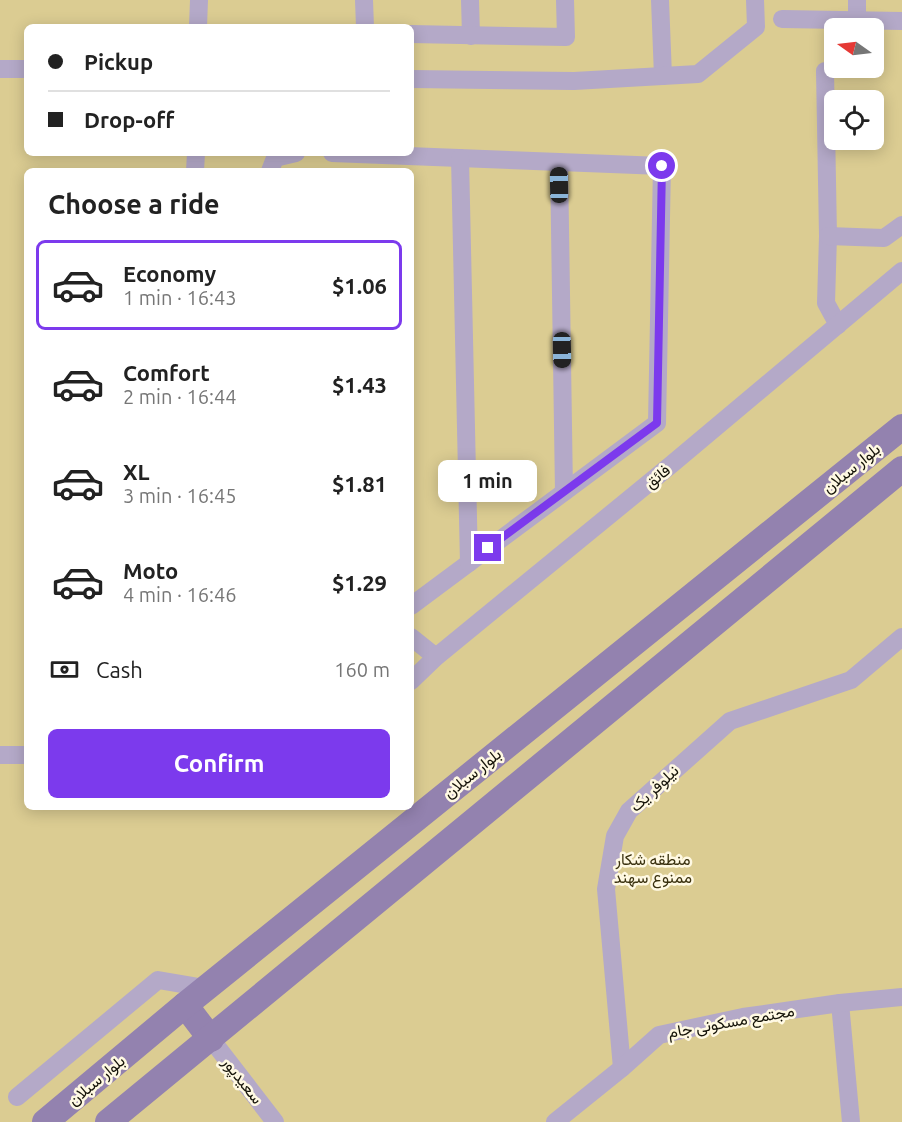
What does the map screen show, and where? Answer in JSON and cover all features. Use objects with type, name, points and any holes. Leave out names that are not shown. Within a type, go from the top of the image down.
[{"type":"street","points":[[198,24],[199,0]]},
{"type":"street","points":[[364,0],[365,24]]},
{"type":"street","points":[[470,0],[471,36]]},
{"type":"street","points":[[414,34],[566,37],[565,0]]},
{"type":"street","points":[[660,0],[663,76]]},
{"type":"street","points":[[414,79],[574,81],[698,74],[756,27],[756,0]]},
{"type":"street","points":[[857,0],[857,18]]},
{"type":"street","points":[[782,19],[824,20]]},
{"type":"street","points":[[884,21],[902,21]]},
{"type":"street","points":[[0,69],[24,69]]},
{"type":"street","points":[[825,78],[828,236],[826,303],[838,325]]},
{"type":"street","points":[[271,168],[275,158],[283,156]]},
{"type":"street","points":[[342,156],[367,163],[460,158],[662,166],[657,423],[414,604]]},
{"type":"street","points":[[460,158],[470,563]]},
{"type":"street","points":[[559,162],[564,492]]},
{"type":"street","points":[[828,236],[884,238],[902,225]]},
{"type":"street","name":"فائق","points":[[414,678],[436,657],[672,464],[902,271]]},
{"type":"street","name":"بلوار سبلان","points":[[45,1122],[205,988],[902,426]]},
{"type":"street","name":"بلوار سبلان","points":[[108,1122],[902,469]]},
{"type":"street","name":"نیلوفر یک","points":[[622,1068],[606,889],[615,836],[629,811],[730,721],[851,680],[902,637]]},
{"type":"street","points":[[414,639],[436,657]]},
{"type":"street","points":[[0,755],[24,755]]},
{"type":"street","points":[[17,1097],[158,980],[205,988]]},
{"type":"street","name":"مجتمع مسکونی جام","points":[[555,1122],[659,1035],[742,1017],[840,1003],[902,998]]},
{"type":"street","points":[[840,1003],[851,1122]]},
{"type":"street","points":[[185,1005],[211,1039]]},
{"type":"street","name":"سعیدپور","points":[[211,1039],[275,1122]]},
{"type":"green space","name":"منطقه شکار ممنوع سهند","points":[[0,0],[902,0],[902,1122],[0,1122]]},
{"type":"route","points":[[488,548],[657,423],[662,166]]}]
